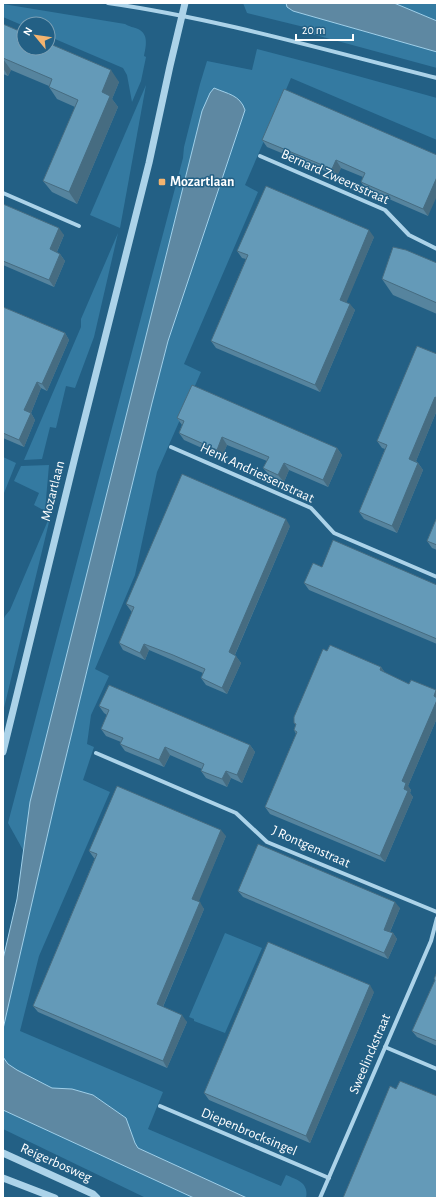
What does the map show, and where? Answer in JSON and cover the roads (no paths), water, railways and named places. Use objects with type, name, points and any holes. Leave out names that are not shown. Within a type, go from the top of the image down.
[{"type":"street","points":[[108,3],[148,9],[244,30],[437,78]]},
{"type":"street","name":"Mozartlaan","points":[[3,752],[149,163],[185,3]]},
{"type":"street","name":"Bernard Zweersstraat","points":[[260,156],[385,210],[410,235],[437,249]]},
{"type":"street","points":[[3,193],[79,226]]},
{"type":"street","name":"Henk Andriessenstraat","points":[[171,446],[311,508],[334,533],[437,577]]},
{"type":"street","name":"J Rontgenstraat","points":[[96,753],[236,813],[267,842],[437,912]]},
{"type":"street","name":"Sweelinckstraat","points":[[320,1198],[431,941],[437,918]]},
{"type":"street","points":[[385,1047],[437,1070]]},
{"type":"street","name":"Diepenbrocksingel","points":[[160,1106],[329,1178]]},
{"type":"street","name":"Reigerbosweg","points":[[3,1153],[94,1194],[97,1198]]},
{"type":"street","points":[[3,1178],[55,1198]]},
{"type":"place","name":"Mozartlaan","points":[[162,182]]}]
